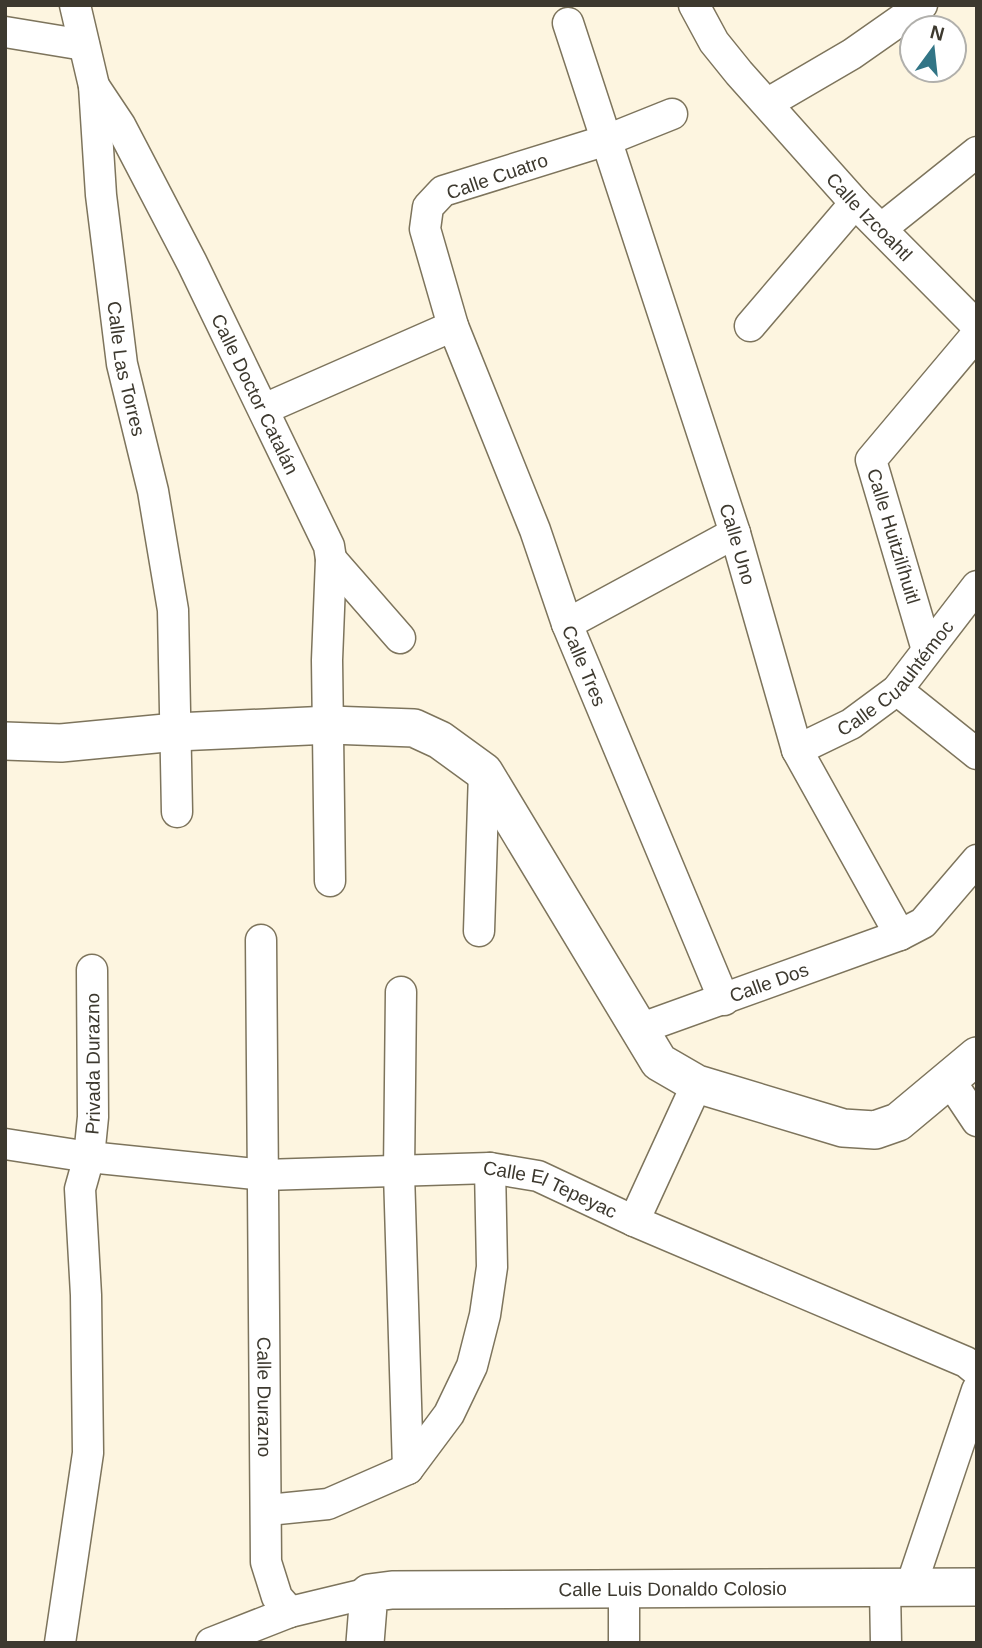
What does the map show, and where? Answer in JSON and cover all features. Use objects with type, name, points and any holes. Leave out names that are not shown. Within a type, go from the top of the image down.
[{"type":"street","name":"Calle Las Torres","points":[[75,5],[94,86],[101,195],[122,364],[153,491],[173,610],[177,812]]},
{"type":"street","name":"Calle Izcoahtl","points":[[694,5],[714,42],[856,203],[977,326]]},
{"type":"street","points":[[768,103],[852,54],[922,5]]},
{"type":"street","name":"Calle Uno","points":[[568,23],[736,533],[797,750],[900,934]]},
{"type":"street","points":[[5,32],[84,46]]},
{"type":"street","name":"Calle Doctor Catalán","points":[[94,86],[126,137],[264,409],[329,547],[331,559],[327,660],[331,881]]},
{"type":"street","name":"Calle Cuatro","points":[[453,326],[425,229],[428,207],[443,191],[607,140],[672,114]]},
{"type":"street","points":[[882,228],[977,152]]},
{"type":"street","points":[[750,326],[856,203]]},
{"type":"street","points":[[264,409],[453,326]]},
{"type":"street","name":"Calle Tres","points":[[453,326],[535,530],[567,624],[724,1000]]},
{"type":"street","name":"Calle Huitzilíhuitl","points":[[928,650],[871,460],[977,334]]},
{"type":"street","points":[[567,624],[736,533]]},
{"type":"street","points":[[331,559],[400,638]]},
{"type":"street","name":"Calle Cuauhtémoc","points":[[797,750],[852,724],[897,690],[977,586]]},
{"type":"street","points":[[897,690],[977,754]]},
{"type":"street","points":[[5,741],[61,743],[176,732],[330,725],[414,728],[440,740],[484,772],[659,1062],[697,1084],[843,1128],[875,1130],[898,1122],[977,1056]]},
{"type":"street","points":[[479,930],[484,772]]},
{"type":"street","name":"Calle Dos","points":[[639,1029],[724,1000],[923,923],[977,860]]},
{"type":"street","name":"Calle Durazno","points":[[261,940],[268,1510],[266,1562],[277,1597],[290,1612]]},
{"type":"street","name":"Privada Durazno","points":[[60,1643],[88,1453],[86,1295],[80,1189],[89,1157],[93,1117],[92,970]]},
{"type":"street","points":[[401,992],[399,1173],[408,1469]]},
{"type":"street","points":[[949,1079],[977,1121]]},
{"type":"street","name":"Calle El Tepeyac","points":[[5,1144],[89,1157],[264,1175],[399,1173],[490,1168],[538,1176],[634,1221],[697,1084]]},
{"type":"street","points":[[268,1510],[328,1504],[408,1469],[449,1414],[471,1366],[492,1267],[490,1168]]},
{"type":"street","points":[[634,1221],[966,1362],[977,1371]]},
{"type":"street","points":[[886,1643],[897,1589],[977,1390]]},
{"type":"street","name":"Calle Luis Donaldo Colosio","points":[[369,1593],[392,1590],[977,1587]]},
{"type":"street","points":[[624,1590],[624,1643]]},
{"type":"street","points":[[211,1643],[290,1612],[369,1593],[365,1643]]}]
